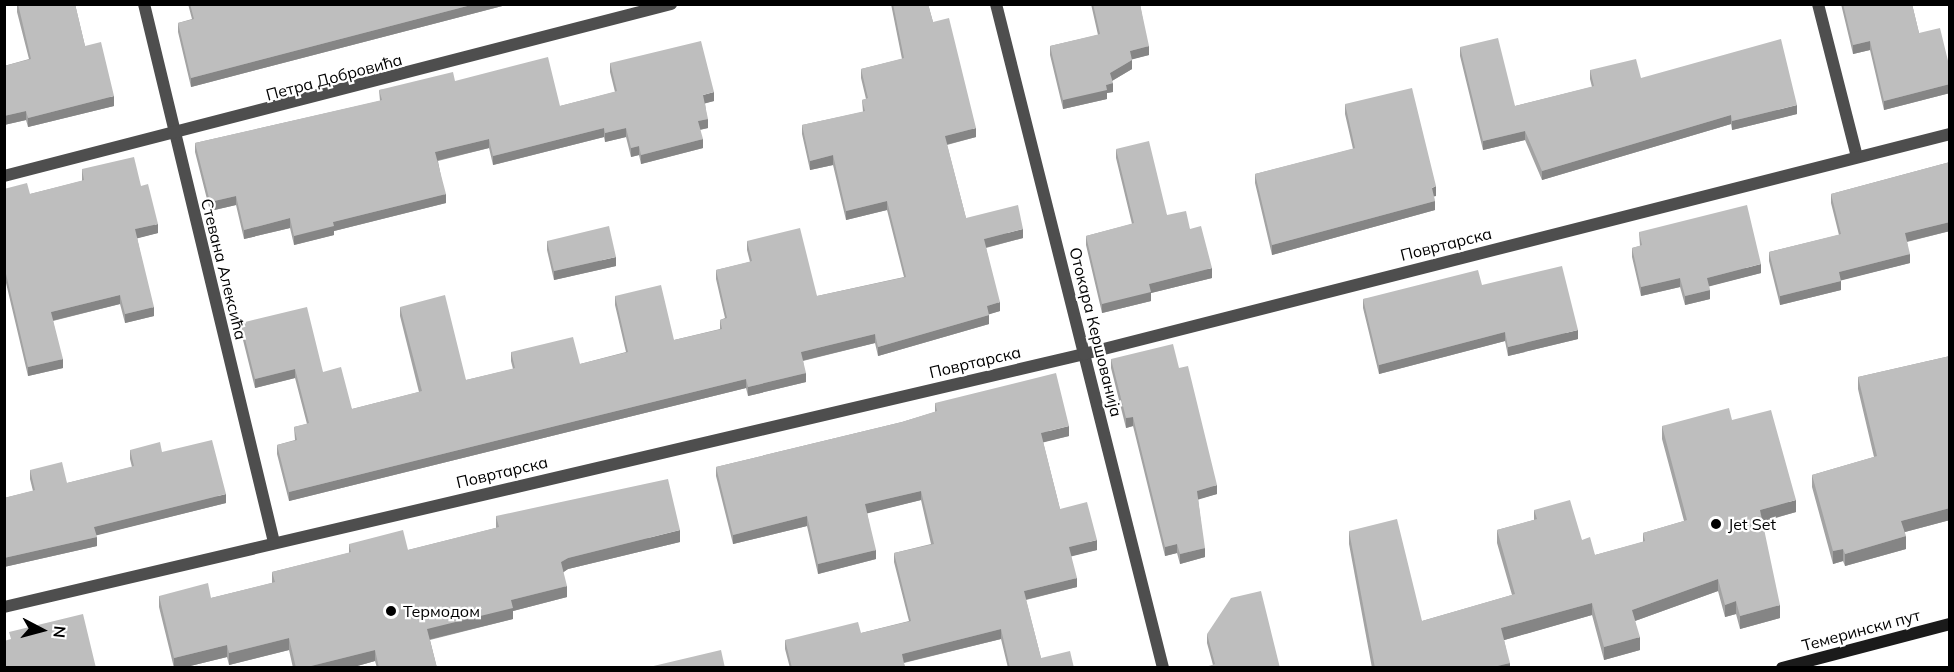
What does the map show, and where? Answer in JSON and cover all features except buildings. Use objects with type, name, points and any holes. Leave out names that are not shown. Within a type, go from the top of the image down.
[{"type":"main road","name":"Темерински пут","points":[[1782,668],[1950,624]]},
{"type":"street","name":"Стевана Алексића","points":[[144,4],[274,542]]},
{"type":"street","name":"Петра Добровића","points":[[4,176],[175,136],[671,4]]},
{"type":"street","name":"Отокара Кершованија","points":[[996,4],[1163,668]]},
{"type":"street","points":[[1818,4],[1857,157]]},
{"type":"street","name":"Повртарска","points":[[4,607],[1084,354],[1950,134]]},
{"type":"place","name":"Jet Set","points":[[1716,524]]},
{"type":"place","name":"Термодом","points":[[391,611]]}]
